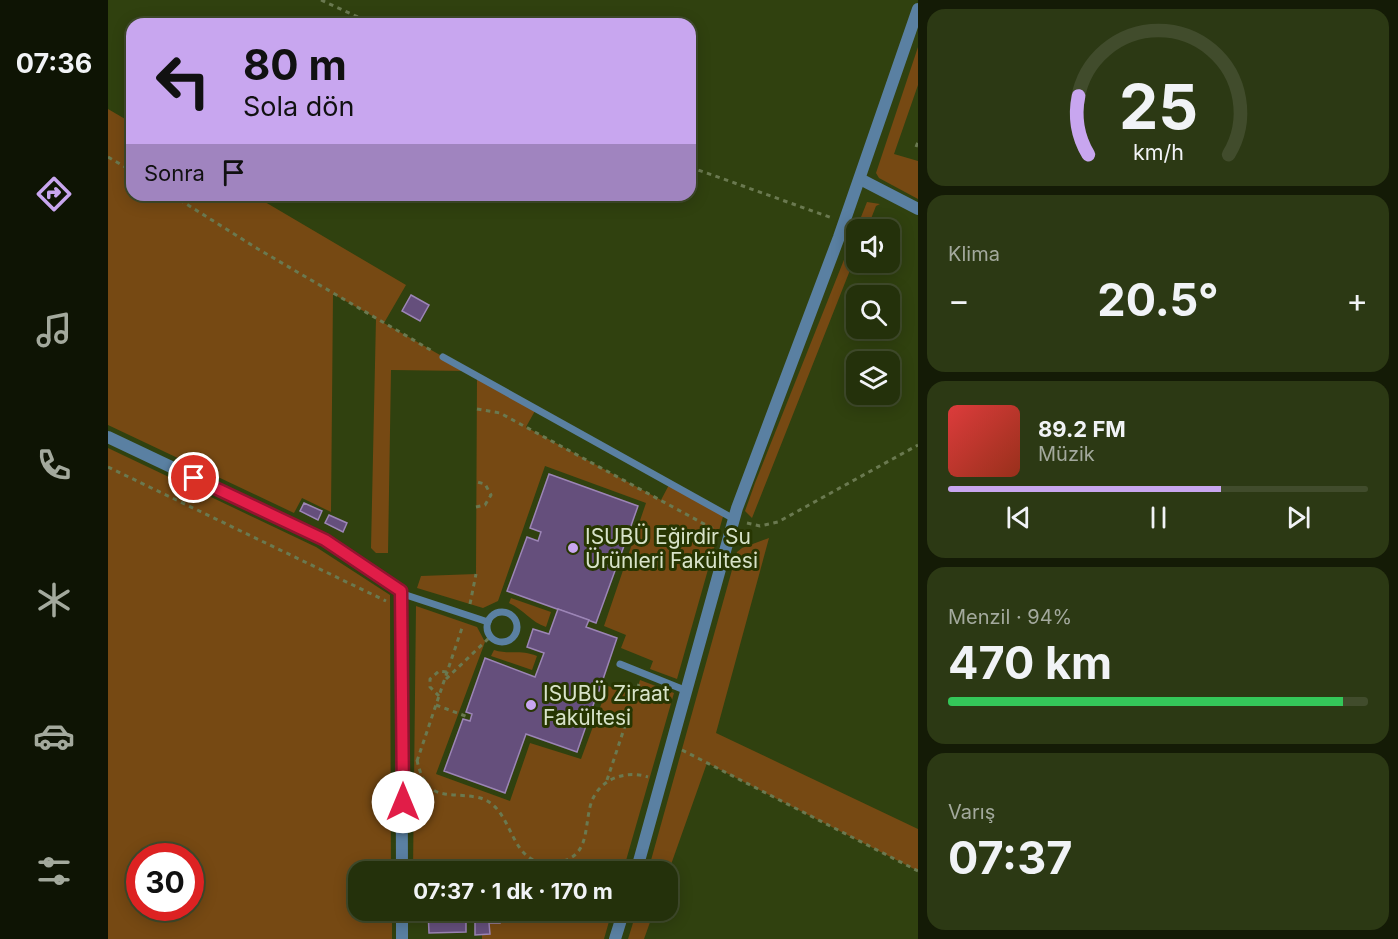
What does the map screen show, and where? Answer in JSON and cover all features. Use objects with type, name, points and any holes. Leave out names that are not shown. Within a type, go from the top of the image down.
[{"type":"street","points":[[639,861],[749,469],[860,179],[918,9]]},
{"type":"street","points":[[860,179],[918,209]]},
{"type":"street","points":[[108,437],[325,540],[398,588],[403,594],[402,861]]},
{"type":"street","points":[[402,921],[402,939]]},
{"type":"street","points":[[615,939],[621,921]]},
{"type":"lane","points":[[444,357],[734,519]]},
{"type":"lane","points":[[403,594],[488,622]]},
{"type":"lane","points":[[502,612],[511,615],[517,623],[516,632],[509,640],[499,642],[490,637],[488,622],[493,615],[502,612]]},
{"type":"lane","points":[[620,664],[687,691]]},
{"type":"path","points":[[321,0],[359,18]]},
{"type":"path","points":[[916,147],[918,142]]},
{"type":"path","points":[[108,157],[126,168]]},
{"type":"path","points":[[696,168],[844,222]]},
{"type":"path","points":[[182,201],[258,249],[444,357]]},
{"type":"path","points":[[477,409],[500,413],[719,532]]},
{"type":"path","points":[[734,519],[760,526],[777,522],[918,445]]},
{"type":"path","points":[[108,467],[385,600],[390,606]]},
{"type":"path","points":[[476,507],[485,505],[491,495],[485,484],[477,482]]},
{"type":"path","points":[[414,769],[467,615],[476,574]]},
{"type":"path","points":[[444,680],[490,637]]},
{"type":"path","points":[[439,696],[430,687],[430,679],[439,671],[447,672]]},
{"type":"path","points":[[417,760],[426,783],[436,792],[449,797],[477,797],[499,809],[506,819],[510,836],[519,850],[543,863],[555,863],[578,851],[588,832],[590,805],[607,782],[642,673]]},
{"type":"path","points":[[436,705],[468,717]]},
{"type":"path","points":[[673,745],[918,871]]},
{"type":"path","points":[[607,782],[622,775],[650,777]]},
{"type":"shaded area","points":[[918,47],[918,85],[894,154],[918,161],[918,199],[879,178],[876,173]]},
{"type":"shaded area","points":[[108,109],[126,120],[126,201],[263,201],[406,285],[384,323],[468,371],[391,370],[388,553],[376,553],[371,548],[376,318],[333,294],[331,512],[302,498],[294,513],[108,425]]},
{"type":"shaded area","points":[[867,202],[880,204],[876,206],[871,219],[860,219]]},
{"type":"shaded area","points":[[846,255],[846,273],[849,273],[752,518],[745,511]]},
{"type":"shaded area","points":[[477,376],[536,409],[526,427],[661,500],[670,483],[724,513],[677,679],[650,669],[653,661],[621,648],[626,635],[604,626],[646,503],[545,466],[498,601],[483,608],[417,588],[421,576],[476,574]]},
{"type":"shaded area","points":[[108,448],[316,547],[390,595],[391,861],[348,861],[348,921],[392,921],[392,939],[108,939]]},
{"type":"shaded area","points":[[769,538],[716,733],[918,829],[918,871],[707,763],[672,861],[651,861],[737,552]]},
{"type":"shaded area","points":[[511,598],[551,612],[546,627],[509,603]]},
{"type":"shaded area","points":[[416,606],[477,627],[485,642],[436,774],[510,801],[530,743],[581,759],[608,686],[635,695],[640,680],[674,693],[626,861],[413,861]]},
{"type":"shaded area","points":[[494,650],[537,656],[532,670],[491,656]]},
{"type":"shaded area","points":[[500,921],[609,921],[604,939],[482,939],[482,935],[490,934],[489,923],[500,923]]},
{"type":"shaded area","points":[[634,921],[650,921],[644,939],[628,939]]},
{"type":"building","points":[[411,295],[429,305],[420,321],[402,311]]},
{"type":"building","name":"ISUBÜ Eğirdir Su Ürünleri Fakültesi","points":[[549,474],[638,506],[619,560],[608,556],[605,564],[616,568],[596,623],[507,591],[527,537],[538,541],[541,532],[530,528]]},
{"type":"building","points":[[304,503],[322,511],[318,520],[300,511]]},
{"type":"building","points":[[329,515],[347,523],[343,532],[325,523]]},
{"type":"building","name":"ISUBÜ Ziraat Fakültesi","points":[[558,609],[589,620],[586,627],[617,638],[599,691],[591,689],[589,695],[596,697],[577,752],[526,734],[505,793],[444,771],[463,719],[470,721],[472,714],[466,712],[485,658],[535,677],[544,653],[527,647],[533,629],[549,634]]},
{"type":"building","points":[[428,921],[466,921],[466,932],[429,933]]},
{"type":"building","points":[[475,921],[500,921],[500,923],[489,923],[490,934],[475,935]]},
{"type":"place","name":"ISUBÜ Eğirdir Su Ürünleri Fakültesi","points":[[573,548]]},
{"type":"place","name":"ISUBÜ Ziraat Fakültesi","points":[[531,705]]},
{"type":"route","points":[[194,478],[325,540],[398,588],[403,594],[403,802]]}]
